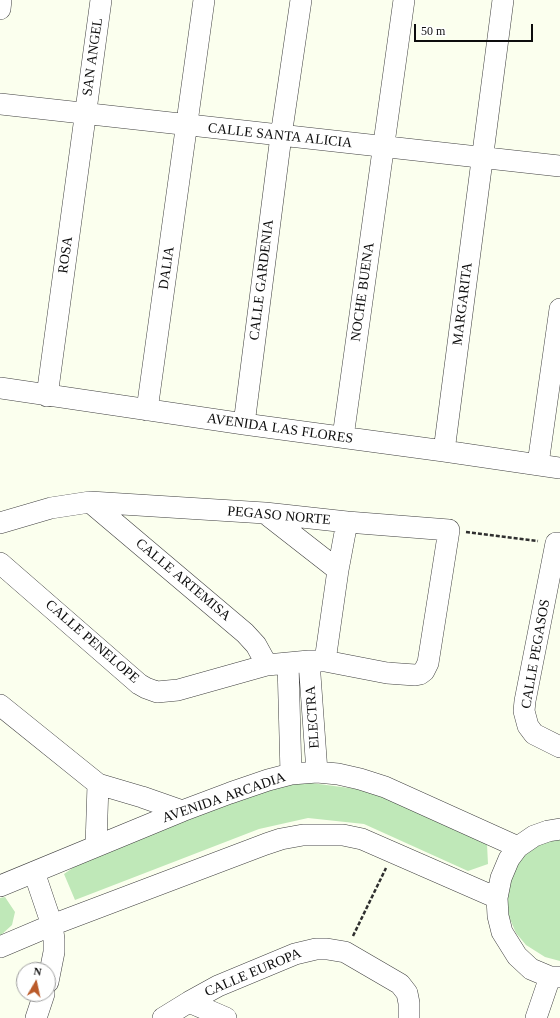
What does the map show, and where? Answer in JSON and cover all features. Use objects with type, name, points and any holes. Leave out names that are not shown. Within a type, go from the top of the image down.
[{"type":"street","points":[[0,9],[1,0]]},
{"type":"street","name":"SAN ANGEL","points":[[85,114],[101,0]]},
{"type":"street","name":"DALIA","points":[[147,410],[204,0]]},
{"type":"street","name":"CALLE GARDENIA","points":[[244,424],[281,136],[301,0]]},
{"type":"street","name":"NOCHE BUENA","points":[[343,437],[404,0]]},
{"type":"street","name":"MARGARITA","points":[[444,451],[503,0]]},
{"type":"street","name":"CALLE SANTA ALICIA","points":[[0,104],[186,126],[560,166]]},
{"type":"street","name":"ROSA","points":[[48,396],[85,114]]},
{"type":"street","points":[[538,464],[560,309]]},
{"type":"street","name":"AVENIDA LAS FLORES","points":[[0,388],[560,468]]},
{"type":"street","name":"PEGASO NORTE","points":[[0,523],[51,508],[90,502],[265,513],[347,522],[449,530]]},
{"type":"street","name":"CALLE ARTEMISA","points":[[90,502],[245,633],[256,645],[267,665]]},
{"type":"street","points":[[265,513],[338,570]]},
{"type":"street","name":"ELECTRA","points":[[317,772],[317,661],[338,570],[347,522]]},
{"type":"street","name":"CALLE PENELOPE","points":[[0,563],[139,684],[157,692],[178,690],[267,665],[317,661],[387,673],[414,675],[420,674],[428,663],[449,530]]},
{"type":"street","name":"CALLE PEGASOS","points":[[558,543],[524,711],[528,726],[534,734],[560,748]]},
{"type":"street","points":[[288,663],[291,774]]},
{"type":"street","points":[[0,705],[98,784],[182,811]]},
{"type":"street","name":"AVENIDA ARCADIA","points":[[0,886],[182,811],[268,780],[291,774],[317,772],[338,774],[385,787],[518,846]]},
{"type":"street","points":[[96,846],[98,784]]},
{"type":"street","points":[[536,1018],[555,977],[531,969],[517,956],[502,932],[498,916],[497,898],[501,878],[509,859],[518,846],[534,836],[560,829]]},
{"type":"street","points":[[0,947],[52,925],[281,839],[304,835],[342,835],[362,838],[497,898]]},
{"type":"street","points":[[34,872],[52,925],[54,939],[52,962]]},
{"type":"street","name":"CALLE EUROPA","points":[[163,1018],[188,1002],[218,986],[295,954],[316,949],[327,949],[345,952],[400,984],[407,993],[409,1018]]},
{"type":"street","points":[[36,1018],[41,1002]]},
{"type":"street","points":[[188,1002],[226,1018]]},
{"type":"path","points":[[449,530],[558,543]]},
{"type":"path","points":[[345,952],[394,852]]},
{"type":"green space","points":[[296,781],[372,791],[487,844],[488,864],[468,871],[364,824],[308,818],[259,829],[75,900],[64,874],[88,857],[157,829]]},
{"type":"green space","points":[[560,835],[560,961],[545,957],[526,945],[516,933],[507,912],[506,890],[513,868],[526,850]]},
{"type":"green space","points":[[5,897],[15,912],[12,925],[0,936],[0,898]]}]
